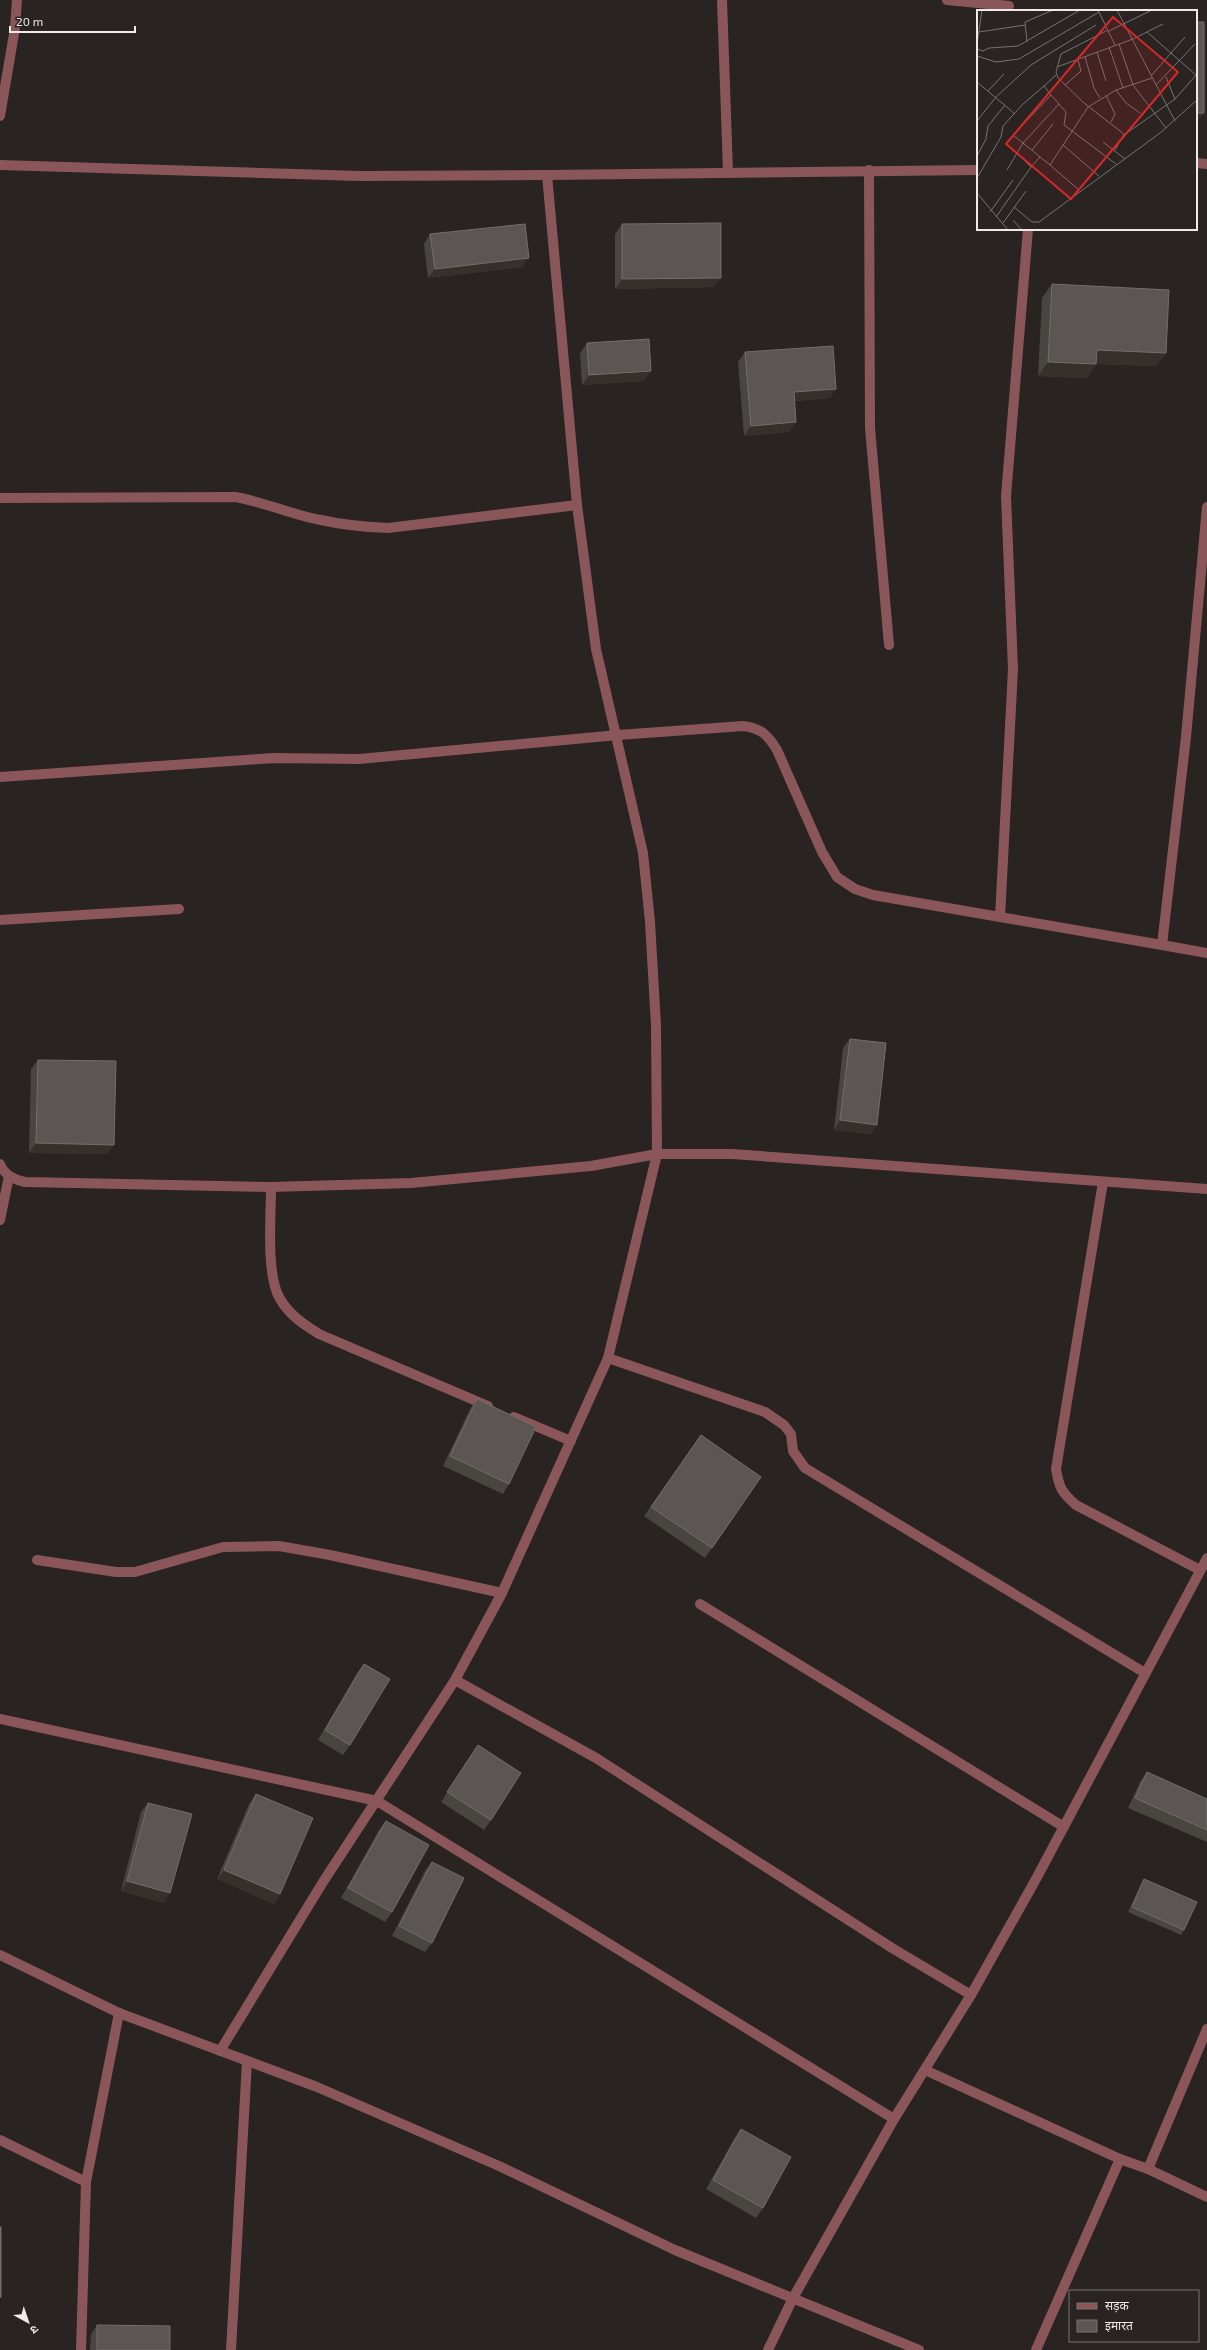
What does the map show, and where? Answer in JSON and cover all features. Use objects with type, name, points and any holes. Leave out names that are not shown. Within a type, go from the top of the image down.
[{"type":"street","points":[[0,116],[15,28],[17,0]]},
{"type":"street","points":[[722,0],[728,172]]},
{"type":"street","points":[[947,0],[1009,6]]},
{"type":"street","points":[[1197,163],[1207,164]]},
{"type":"street","points":[[0,165],[360,176],[977,170]]},
{"type":"street","points":[[869,170],[870,428],[889,645]]},
{"type":"street","points":[[220,2051],[323,1882],[455,1680],[502,1593],[608,1358],[657,1154],[656,1025],[650,914],[643,853],[618,735],[596,648],[577,505],[547,175]]},
{"type":"street","points":[[1000,917],[1013,669],[1006,496],[1028,230]]},
{"type":"street","points":[[0,498],[236,497],[263,502],[320,520],[356,526],[388,528],[577,505]]},
{"type":"street","points":[[1162,945],[1186,737],[1207,506]]},
{"type":"street","points":[[0,778],[274,758],[359,759],[618,735],[743,726],[756,728],[769,736],[822,852],[837,876],[855,889],[873,894],[1207,953]]},
{"type":"street","points":[[0,920],[179,909]]},
{"type":"street","points":[[0,1164],[9,1176],[16,1180],[25,1182],[271,1187],[411,1183],[591,1166],[657,1154],[732,1154],[1207,1189]]},
{"type":"street","points":[[0,1220],[9,1176]]},
{"type":"street","points":[[1103,1182],[1056,1469],[1059,1485],[1063,1493],[1076,1505],[1200,1570]]},
{"type":"street","points":[[271,1187],[272,1272],[279,1297],[296,1319],[319,1334],[571,1441]]},
{"type":"street","points":[[608,1358],[765,1412],[784,1425],[791,1434],[793,1451],[805,1468],[1145,1673]]},
{"type":"street","points":[[37,1560],[116,1572],[135,1572],[223,1547],[280,1546],[330,1555],[502,1593]]},
{"type":"street","points":[[768,2350],[793,2298],[894,2119],[972,1995],[1064,1827],[1207,1558]]},
{"type":"street","points":[[700,1604],[1064,1827]]},
{"type":"street","points":[[455,1680],[596,1758],[892,1948],[972,1995]]},
{"type":"street","points":[[0,1719],[377,1801],[894,2119]]},
{"type":"street","points":[[0,1955],[119,2014],[317,2086],[499,2166],[675,2250],[919,2350]]},
{"type":"street","points":[[81,2350],[86,2182],[119,2014]]},
{"type":"street","points":[[1148,2169],[1207,2029]]},
{"type":"street","points":[[231,2350],[247,2061]]},
{"type":"street","points":[[925,2070],[1120,2160],[1148,2169],[1207,2197]]},
{"type":"street","points":[[0,2140],[86,2182]]},
{"type":"street","points":[[1036,2350],[1120,2160]]},
{"type":"building","points":[[1197,22],[1204,22],[1204,113],[1197,113]]},
{"type":"building","points":[[721,223],[721,278],[622,279],[622,224]]},
{"type":"building","points":[[525,224],[529,258],[435,269],[430,234]]},
{"type":"building","points":[[1052,284],[1169,290],[1166,353],[1097,350],[1096,364],[1048,362]]},
{"type":"building","points":[[649,339],[651,371],[589,375],[587,343]]},
{"type":"building","points":[[833,346],[836,389],[794,392],[796,422],[751,426],[745,352]]},
{"type":"building","points":[[850,1039],[886,1043],[877,1125],[840,1120]]},
{"type":"building","points":[[38,1060],[116,1061],[114,1145],[36,1143]]},
{"type":"building","points":[[477,1399],[536,1427],[509,1484],[450,1456]]},
{"type":"building","points":[[701,1435],[761,1477],[712,1548],[651,1507]]},
{"type":"building","points":[[364,1664],[390,1679],[350,1745],[325,1730]]},
{"type":"building","points":[[478,1745],[521,1773],[491,1820],[447,1792]]},
{"type":"building","points":[[1147,1772],[1207,1799],[1207,1830],[1135,1798]]},
{"type":"building","points":[[256,1794],[313,1818],[280,1894],[224,1870]]},
{"type":"building","points":[[148,1803],[192,1814],[170,1893],[127,1881]]},
{"type":"building","points":[[386,1821],[429,1845],[392,1912],[348,1888]]},
{"type":"building","points":[[432,1862],[464,1878],[432,1943],[399,1926]]},
{"type":"building","points":[[1144,1879],[1197,1902],[1184,1930],[1132,1907]]},
{"type":"building","points":[[741,2129],[791,2157],[763,2208],[713,2180]]},
{"type":"building","points":[[1,2227],[1,2297],[0,2297]]},
{"type":"building","points":[[97,2325],[170,2326],[170,2350],[97,2350]]}]
